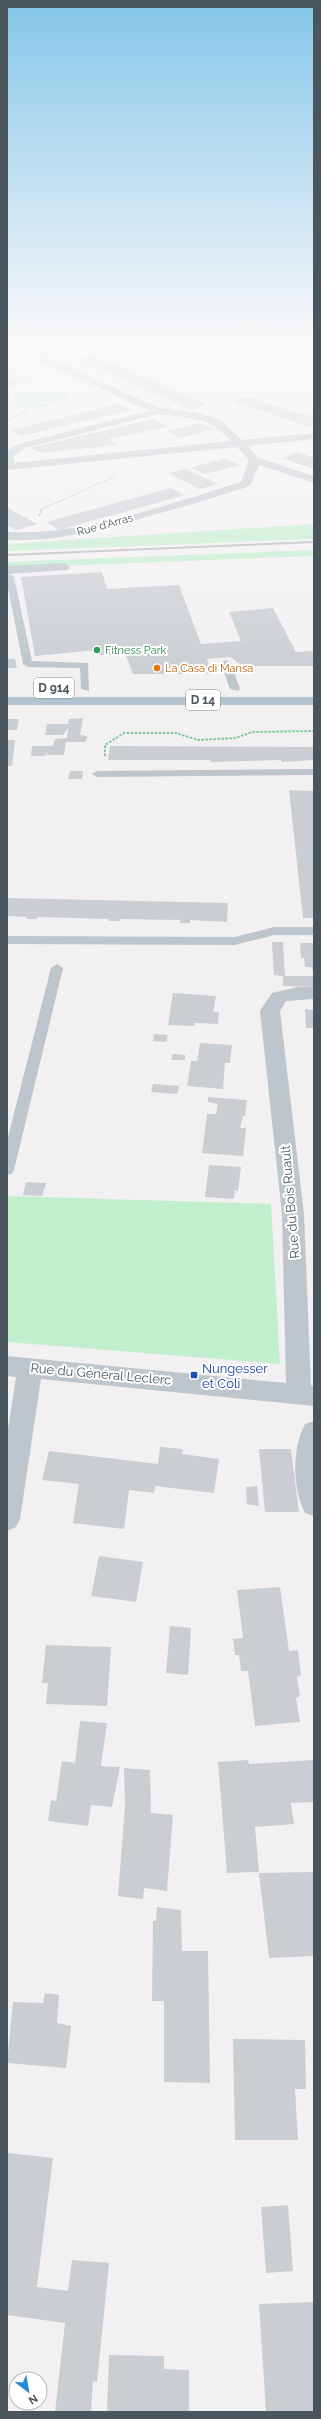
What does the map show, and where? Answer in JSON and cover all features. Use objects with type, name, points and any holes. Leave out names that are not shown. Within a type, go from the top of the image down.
[{"type":"main road","name":"D 914","points":[[7,688],[92,692]]},
{"type":"main road","points":[[92,692],[235,689],[314,690]]},
{"type":"main road","name":"D 914","points":[[7,701],[92,692]]},
{"type":"main road","name":"D 14","points":[[92,692],[314,701]]},
{"type":"street","points":[[13,452],[9,455],[7,466],[156,452]]},
{"type":"street","points":[[248,452],[255,460],[314,480]]},
{"type":"street","name":"Rue d'Arras","points":[[7,536],[38,538],[76,533],[246,484],[255,460]]},
{"type":"street","points":[[8,574],[64,567]]},
{"type":"street","name":"Rue du Bois Ruault","points":[[306,1395],[293,1214],[270,1011],[279,997],[298,993],[314,993]]},
{"type":"street","points":[[7,1519],[19,1367]]},
{"type":"street","name":"Rue du Général Leclerc","points":[[19,1367],[306,1395]]},
{"type":"street","points":[[314,1431],[308,1465],[314,1505]]},
{"type":"lane","points":[[8,574],[28,664],[85,665],[92,692]]},
{"type":"lane","points":[[226,663],[235,689]]},
{"type":"lane","points":[[101,773],[314,772]]},
{"type":"lane","points":[[7,940],[235,941],[274,931],[314,931]]},
{"type":"lane","points":[[7,1170],[57,968]]},
{"type":"path","points":[[38,538],[40,510],[112,478],[131,467],[131,461],[126,455]]},
{"type":"path","points":[[101,773],[105,745],[124,733],[176,733],[198,740],[236,738],[252,732],[314,731]]},
{"type":"green space","points":[[314,524],[314,539],[7,551],[7,544]]},
{"type":"green space","points":[[314,550],[314,556],[7,568],[7,562]]},
{"type":"green space","points":[[7,1196],[271,1204],[280,1364],[7,1342]]},
{"type":"building","points":[[298,452],[314,458],[314,469],[282,458]]},
{"type":"building","points":[[225,458],[240,465],[205,474],[190,468]]},
{"type":"building","points":[[186,469],[218,484],[200,489],[168,473]]},
{"type":"building","points":[[171,488],[185,495],[59,530],[46,522]]},
{"type":"building","points":[[7,507],[37,524],[16,530],[7,525]]},
{"type":"building","points":[[102,572],[107,589],[179,585],[201,644],[241,641],[229,612],[273,608],[296,652],[314,651],[314,666],[251,666],[238,663],[231,657],[207,659],[212,674],[133,674],[126,655],[99,655],[97,650],[35,656],[21,577]]},
{"type":"building","points":[[7,659],[15,659],[17,668],[7,668]]},
{"type":"building","points":[[83,718],[80,735],[87,736],[86,742],[66,742],[64,755],[46,755],[50,749],[44,756],[31,756],[32,746],[53,746],[55,739],[67,738],[68,728],[63,735],[45,735],[47,724],[68,724],[69,719]]},
{"type":"building","points":[[7,719],[19,719],[17,730],[7,730]]},
{"type":"building","points":[[7,740],[15,740],[12,766],[7,766]]},
{"type":"building","points":[[110,746],[314,747],[314,760],[281,762],[281,760],[210,762],[210,760],[108,760]]},
{"type":"building","points":[[70,771],[83,771],[82,779],[68,779]]},
{"type":"building","points":[[289,790],[314,791],[314,918],[303,918]]},
{"type":"building","points":[[7,898],[228,903],[227,922],[190,920],[190,923],[180,923],[180,920],[120,919],[119,921],[109,921],[108,919],[38,917],[37,919],[27,919],[26,917],[7,916]]},
{"type":"building","points":[[272,942],[283,942],[285,976],[314,976],[314,987],[283,986],[283,976],[274,975]]},
{"type":"building","points":[[300,943],[314,943],[314,972],[311,967],[305,967],[304,958],[301,958]]},
{"type":"building","points":[[173,993],[216,996],[213,1012],[219,1012],[218,1024],[195,1023],[194,1026],[168,1025]]},
{"type":"building","points":[[305,1009],[314,1010],[314,1028],[306,1028]]},
{"type":"building","points":[[154,1034],[168,1035],[166,1042],[153,1041]]},
{"type":"building","points":[[200,1043],[232,1045],[230,1063],[225,1063],[223,1089],[187,1086],[191,1061],[197,1061]]},
{"type":"building","points":[[173,1054],[185,1055],[185,1060],[171,1060]]},
{"type":"building","points":[[153,1084],[179,1086],[177,1094],[151,1092]]},
{"type":"building","points":[[208,1097],[247,1100],[245,1116],[243,1116],[240,1128],[246,1128],[243,1156],[202,1153],[207,1114],[216,1114],[218,1104],[208,1102]]},
{"type":"building","points":[[209,1165],[241,1167],[238,1191],[235,1190],[234,1199],[205,1197]]},
{"type":"building","points":[[26,1182],[46,1183],[42,1196],[23,1195]]},
{"type":"building","points":[[160,1447],[183,1449],[182,1454],[219,1459],[214,1493],[155,1486],[154,1493],[129,1490],[124,1529],[73,1523],[79,1484],[42,1480],[49,1451],[158,1464]]},
{"type":"building","points":[[259,1449],[291,1449],[299,1512],[265,1512]]},
{"type":"building","points":[[257,1486],[259,1506],[247,1504],[246,1487]]},
{"type":"building","points":[[99,1556],[143,1562],[136,1602],[91,1596]]},
{"type":"building","points":[[280,1587],[289,1651],[298,1650],[301,1675],[297,1677],[300,1696],[296,1698],[300,1722],[255,1726],[248,1671],[241,1671],[239,1655],[235,1655],[233,1639],[243,1638],[237,1590]]},
{"type":"building","points":[[170,1626],[191,1628],[188,1675],[166,1673]]},
{"type":"building","points":[[46,1645],[111,1647],[107,1706],[46,1704],[48,1683],[42,1683]]},
{"type":"building","points":[[80,1721],[107,1723],[101,1766],[120,1767],[112,1807],[91,1805],[88,1826],[48,1821],[51,1800],[56,1801],[62,1761],[75,1763]]},
{"type":"building","points":[[248,1760],[249,1764],[314,1760],[314,1802],[291,1803],[294,1824],[255,1827],[259,1872],[227,1873],[218,1762]]},
{"type":"building","points":[[124,1768],[150,1770],[151,1813],[173,1815],[167,1891],[144,1888],[143,1899],[118,1896],[125,1806]]},
{"type":"building","points":[[314,1872],[314,1956],[269,1958],[259,1873]]},
{"type":"building","points":[[157,1907],[181,1910],[182,1951],[208,1951],[210,2083],[164,2082],[164,2001],[152,2001],[153,1921],[156,1921]]},
{"type":"building","points":[[45,1993],[59,1995],[57,2023],[71,2026],[66,2068],[7,2063],[13,2002],[43,2003]]},
{"type":"building","points":[[233,2039],[305,2040],[306,2089],[295,2089],[298,2140],[235,2140]]},
{"type":"building","points":[[7,2153],[53,2158],[37,2287],[68,2291],[72,2260],[109,2263],[97,2382],[93,2381],[91,2412],[55,2412],[65,2323],[7,2315]]},
{"type":"building","points":[[288,2205],[293,2271],[266,2273],[261,2207]]},
{"type":"building","points":[[314,2302],[314,2412],[266,2412],[259,2304]]},
{"type":"building","points":[[109,2355],[164,2356],[164,2369],[189,2370],[189,2412],[107,2412]]},
{"type":"railway","points":[[7,555],[314,542]]},
{"type":"place","name":"Fitness Park","points":[[97,650]]},
{"type":"place","name":"La Casa di Mansa","points":[[157,668]]},
{"type":"place","name":"Nungesser et Coli","points":[[194,1375]]}]
